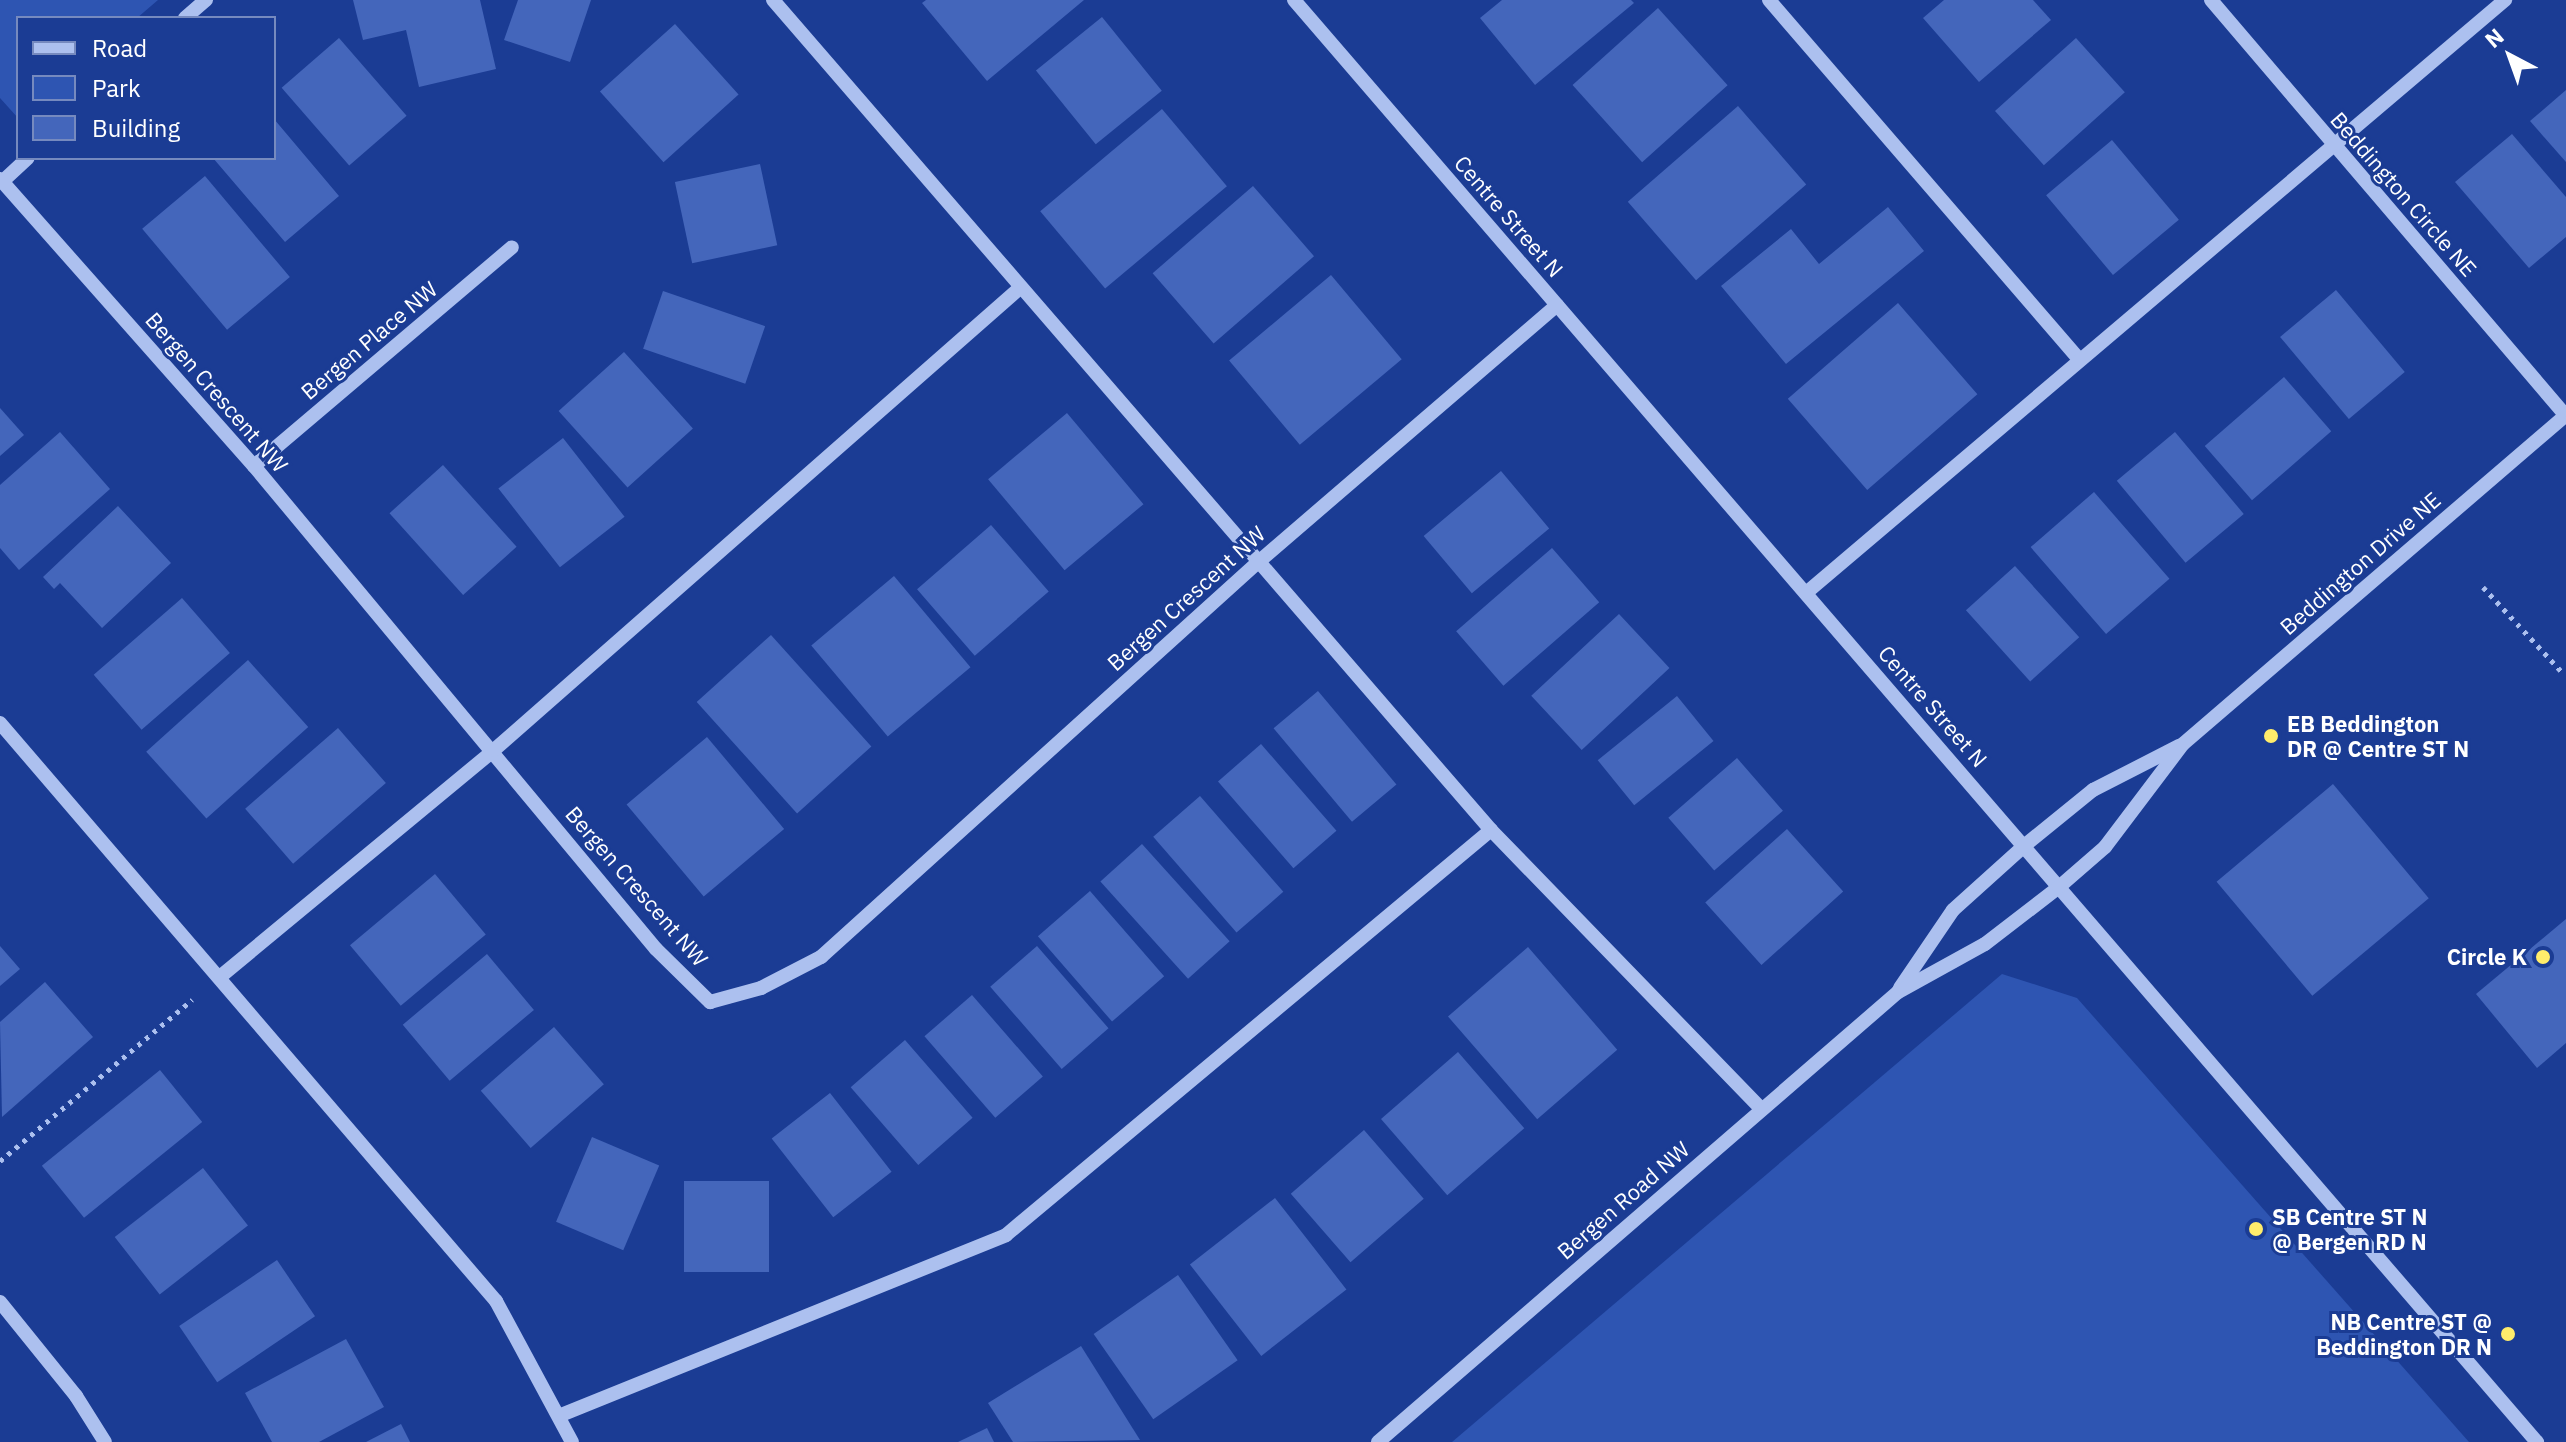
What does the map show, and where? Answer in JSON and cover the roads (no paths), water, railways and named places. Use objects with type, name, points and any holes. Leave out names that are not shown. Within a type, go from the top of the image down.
[{"type":"street","points":[[187,16],[206,0]]},
{"type":"street","points":[[773,0],[1256,564],[1491,830],[1761,1109]]},
{"type":"street","name":"Centre Street N","points":[[1294,0],[2537,1442]]},
{"type":"street","points":[[1769,0],[2079,359]]},
{"type":"street","name":"Beddington Circle NE","points":[[2211,0],[2566,415]]},
{"type":"street","points":[[1806,593],[2079,359],[2335,148],[2505,0]]},
{"type":"street","points":[[1,180],[26,160]]},
{"type":"street","name":"Bergen Crescent NW","points":[[1,180],[254,466],[494,750],[656,949],[710,1002],[761,988],[821,957],[1256,564],[1557,305]]},
{"type":"street","name":"Bergen Place NW","points":[[254,466],[512,247]]},
{"type":"street","points":[[221,976],[494,750],[1021,287]]},
{"type":"street","name":"Beddington Drive NE","points":[[2059,887],[2105,847],[2183,744],[2566,415]]},
{"type":"street","points":[[0,723],[221,976],[496,1301],[561,1415],[572,1442]]},
{"type":"street","name":"Beddington Drive NE","points":[[2024,846],[2093,790],[2183,744]]},
{"type":"street","points":[[561,1415],[1006,1235],[1491,830]]},
{"type":"street","name":"Bergen Road NW","points":[[1898,992],[1953,910],[2024,846]]},
{"type":"street","name":"Bergen Road NW","points":[[1378,1442],[1898,992],[1985,944],[2059,887]]},
{"type":"street","points":[[0,1302],[76,1396],[105,1442]]},
{"type":"place","name":"EB Beddington DR @ Centre ST N","points":[[2271,736]]},
{"type":"place","name":"Circle K","points":[[2543,957]]},
{"type":"place","name":"SB Centre ST N @ Bergen RD N","points":[[2256,1229]]},
{"type":"place","name":"NB Centre ST @ Beddington DR N","points":[[2508,1334]]}]
